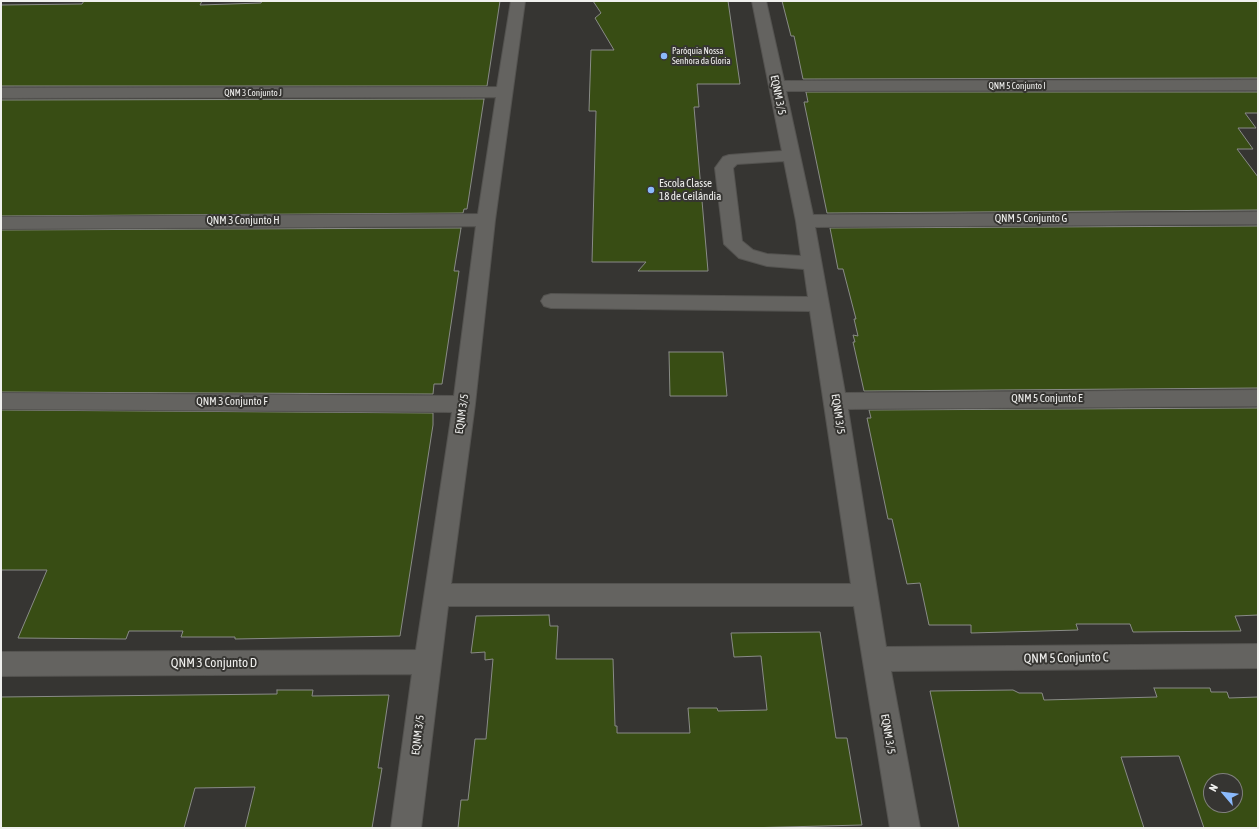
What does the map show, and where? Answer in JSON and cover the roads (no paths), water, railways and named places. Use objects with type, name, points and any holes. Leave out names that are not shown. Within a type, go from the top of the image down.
[{"type":"street","name":"EQNM 3/5","points":[[406,828],[426,662],[464,404],[486,220],[518,1]]},
{"type":"street","name":"EQNM 3/5","points":[[759,1],[805,221],[836,401],[874,659],[905,828]]},
{"type":"street","name":"QNM 5 Conjunto I","points":[[776,86],[1258,85]]},
{"type":"street","name":"QNM 3 Conjunto J","points":[[1,93],[504,92]]},
{"type":"street","points":[[791,156],[735,159],[729,161],[724,168],[733,244],[746,254],[767,260],[812,262]]},
{"type":"street","name":"QNM 5 Conjunto G","points":[[805,221],[1258,218]]},
{"type":"street","name":"QNM 3 Conjunto H","points":[[1,222],[486,220]]},
{"type":"street","points":[[551,301],[819,304]]},
{"type":"street","name":"QNM 5 Conjunto E","points":[[836,401],[1258,398]]},
{"type":"street","name":"QNM 3 Conjunto F","points":[[1,401],[464,404]]},
{"type":"street","points":[[436,596],[865,595]]},
{"type":"street","name":"QNM 5 Conjunto C","points":[[874,659],[1258,656]]},
{"type":"street","name":"QNM 3 Conjunto D","points":[[1,664],[426,662]]},
{"type":"place","name":"Paróquia Nossa Senhora da Gloria","points":[[664,56]]},
{"type":"place","name":"Escola Classe 18 de Ceilândia","points":[[651,190]]}]
